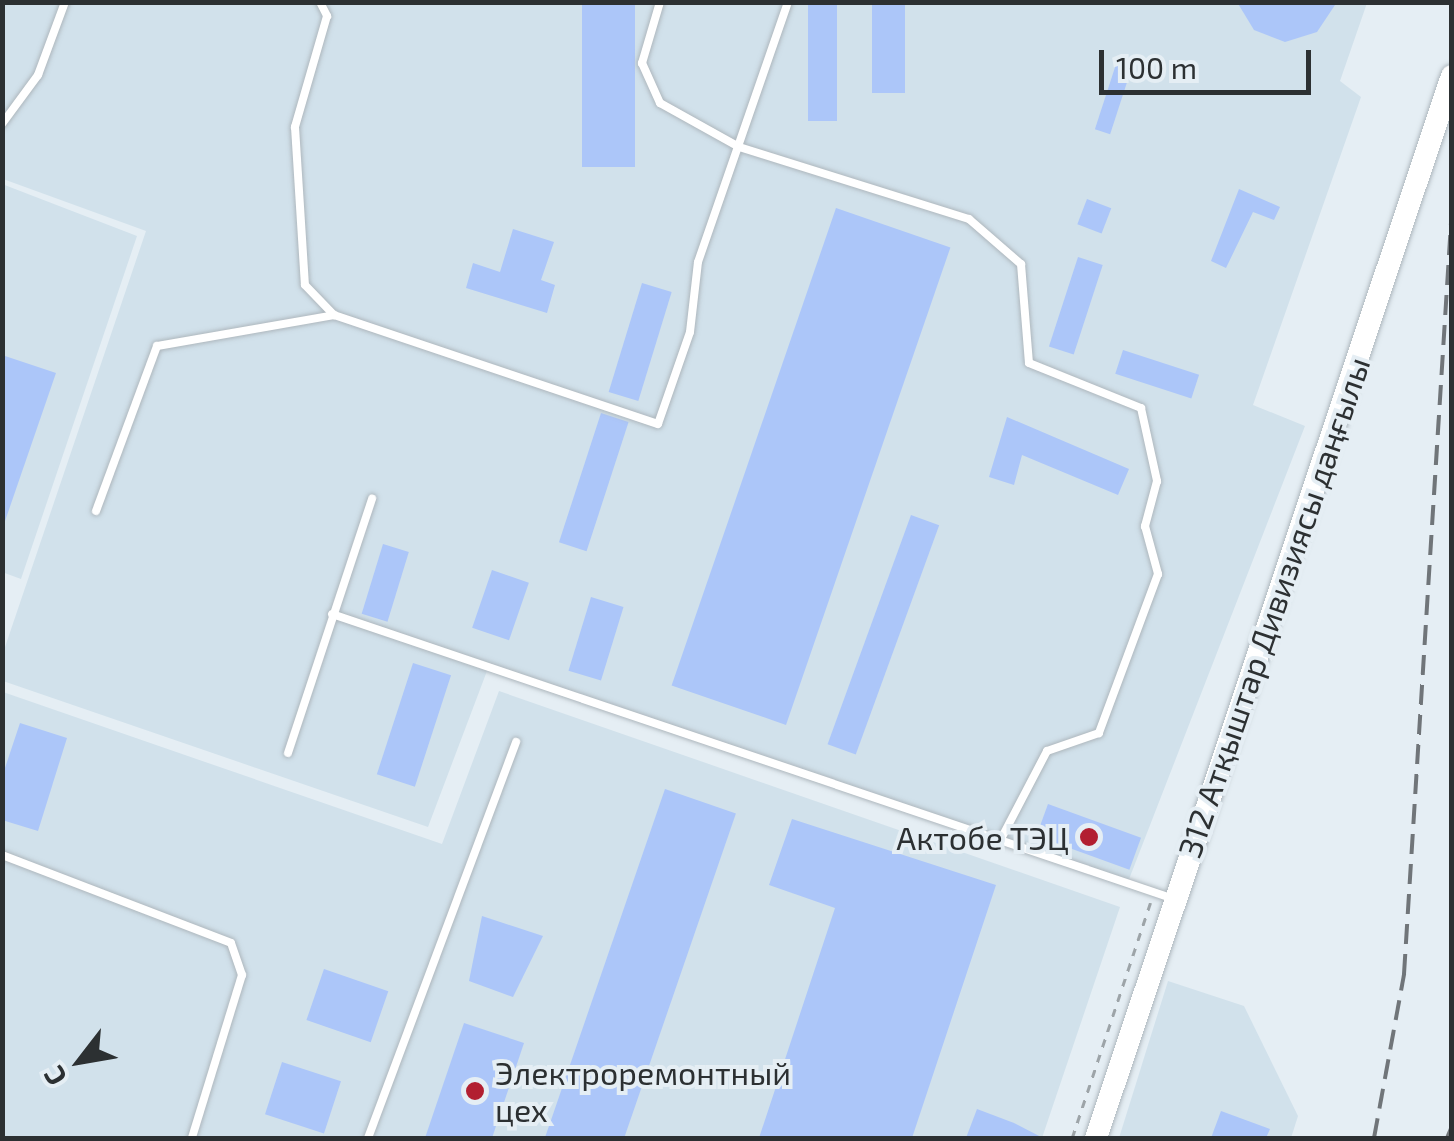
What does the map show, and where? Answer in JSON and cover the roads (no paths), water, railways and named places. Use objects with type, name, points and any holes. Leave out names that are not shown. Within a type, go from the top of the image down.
[{"type":"highway","name":"312 Атқыштар Дивизиясы даңғылы","points":[[1098,1137],[1164,896],[1452,76]]},
{"type":"lane","points":[[2,124],[38,76],[65,2]]},
{"type":"lane","points":[[320,2],[327,16],[295,127],[304,286],[334,316],[658,424],[739,146],[788,2]]},
{"type":"lane","points":[[660,2],[642,63],[660,103],[739,146],[970,219],[1021,264],[1028,363],[1141,408],[1158,481],[1146,526],[1158,574],[1100,733],[1047,750],[1001,840]]},
{"type":"lane","points":[[96,511],[157,346],[334,316]]},
{"type":"lane","points":[[288,753],[372,498]]},
{"type":"lane","points":[[332,614],[1164,896]]},
{"type":"lane","points":[[368,1138],[516,742]]},
{"type":"lane","points":[[2,855],[232,942],[242,975],[192,1138]]},
{"type":"railway","points":[[1374,1138],[1404,974],[1452,207]]},
{"type":"railway","points":[[1447,1138],[1452,1126]]},
{"type":"place","name":"Актобе ТЭЦ","points":[[1089,837]]},
{"type":"place","name":"Электроремонтный цех","points":[[475,1091]]}]
